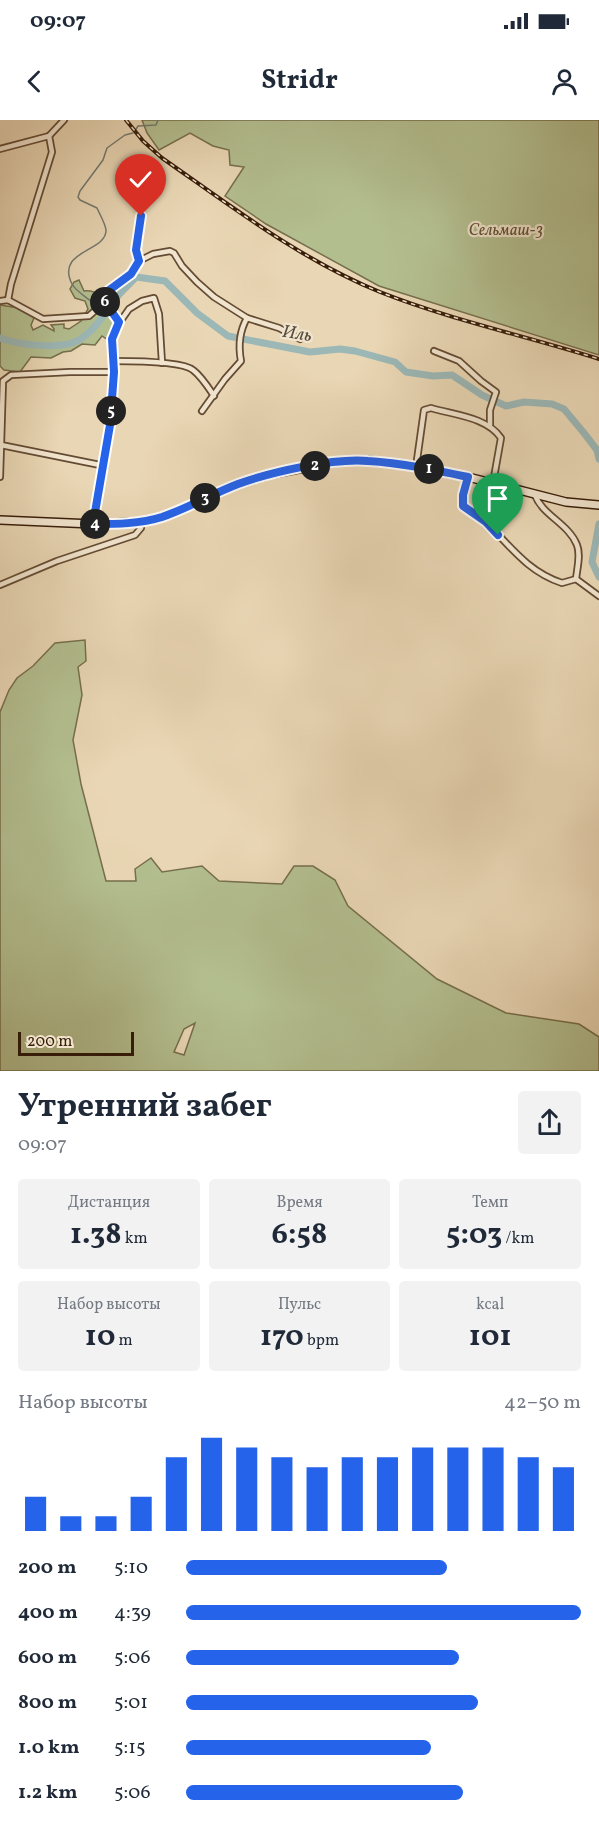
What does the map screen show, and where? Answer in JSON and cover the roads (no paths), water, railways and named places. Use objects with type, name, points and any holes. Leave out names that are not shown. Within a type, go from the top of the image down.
[{"type":"street","points":[[0,139],[2,148],[49,136],[64,120]]},
{"type":"street","points":[[8,300],[52,152],[49,136]]},
{"type":"street","points":[[139,261],[136,250],[141,216]]},
{"type":"street","points":[[0,301],[8,300],[43,319],[89,316],[98,309],[108,291],[131,274],[139,261],[153,254],[170,251],[197,282],[214,297],[247,318],[279,328],[300,339]]},
{"type":"street","points":[[93,524],[105,466],[114,372],[112,339],[119,322],[129,309],[154,298],[159,314],[162,363]]},
{"type":"street","points":[[104,301],[119,322]]},
{"type":"street","points":[[202,411],[241,361],[239,346],[242,328],[247,318]]},
{"type":"street","points":[[434,351],[459,361],[496,392],[490,410],[490,425]]},
{"type":"street","points":[[113,361],[162,363],[191,368],[203,379],[214,396]]},
{"type":"street","points":[[0,477],[3,381],[11,375],[114,372]]},
{"type":"street","points":[[416,467],[426,408],[490,425],[501,438],[493,483]]},
{"type":"street","points":[[1,445],[105,466]]},
{"type":"street","points":[[0,520],[93,524],[141,522],[163,516],[238,484],[272,474],[341,461],[366,460],[468,477],[566,502],[599,505]]},
{"type":"street","points":[[468,477],[462,501],[466,509],[486,522],[530,568],[562,584],[576,579]]},
{"type":"street","points":[[535,495],[537,502],[567,530],[577,545],[576,579]]},
{"type":"street","points":[[0,585],[57,561],[135,535],[141,528],[141,522]]},
{"type":"street","points":[[576,579],[599,596]]},
{"type":"waterway","points":[[135,131],[138,126],[156,125],[158,120]]},
{"type":"waterway","points":[[96,306],[72,284],[69,273],[70,264],[99,243],[106,230],[97,208],[78,197],[103,160],[107,148],[125,135],[133,133]]},
{"type":"waterway","name":"Иль","points":[[0,338],[18,343],[51,346],[71,343],[79,340],[94,327],[136,277],[165,281],[197,313],[228,336],[310,352],[340,349],[355,351],[395,362],[406,372],[433,376],[452,375],[482,395],[506,406],[524,402],[552,404],[564,409],[597,450],[599,459]]},
{"type":"waterway","points":[[99,310],[104,317]]},
{"type":"waterway","name":"Иль","points":[[599,524],[592,562],[599,577]]},
{"type":"railway","points":[[126,120],[143,141],[162,158],[267,231],[351,279],[434,311],[599,359]]},
{"type":"park label","name":"Сельмаш-3","points":[[506,229]]}]
